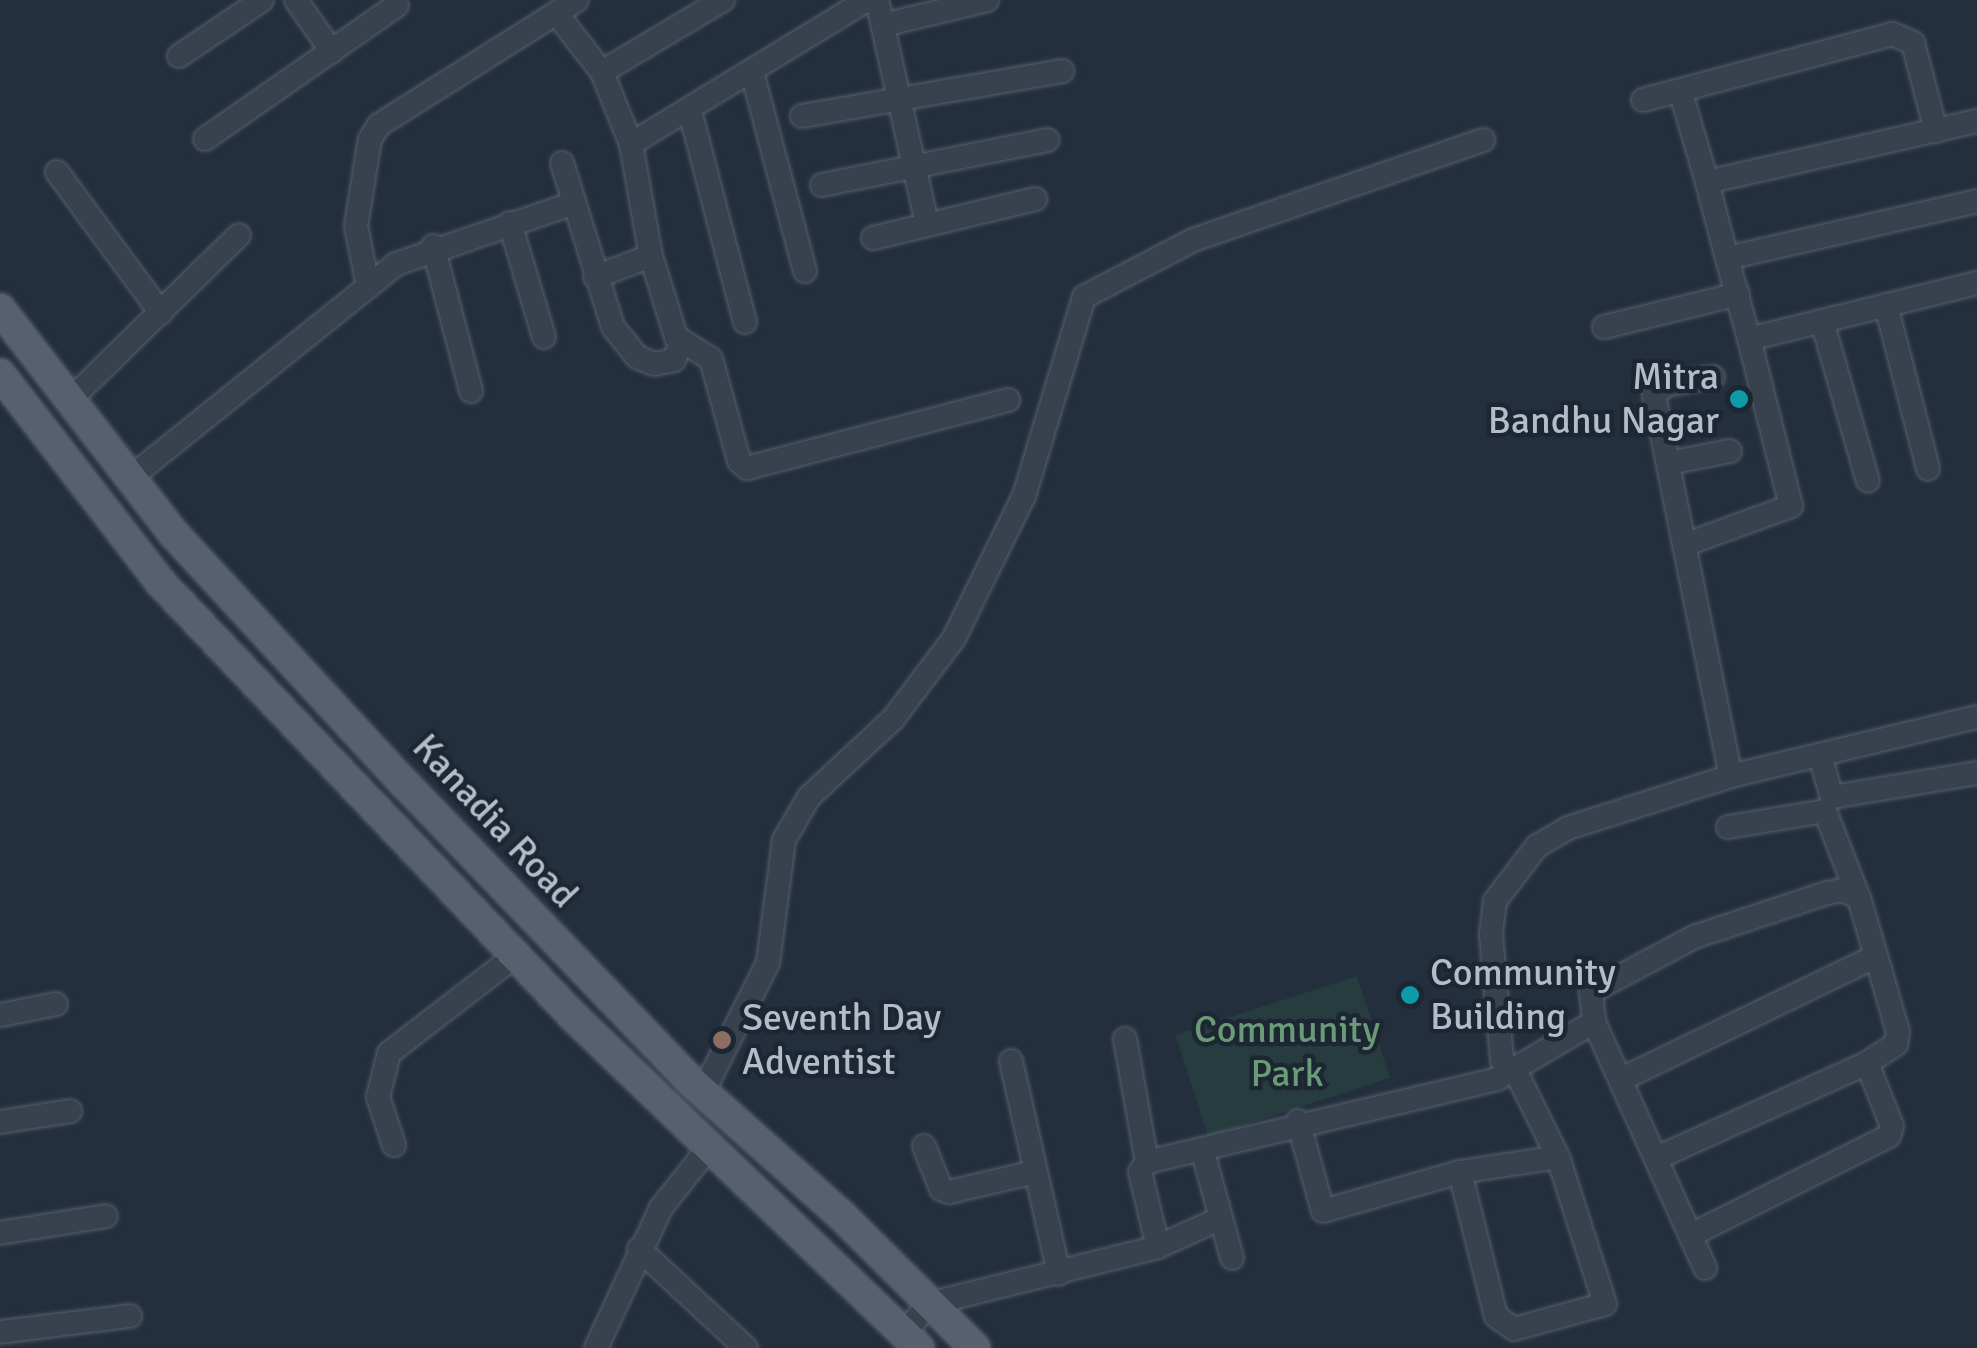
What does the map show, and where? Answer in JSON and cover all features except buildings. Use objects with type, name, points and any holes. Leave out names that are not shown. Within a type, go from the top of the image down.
[{"type":"main road","name":"Kanadia Road","points":[[0,309],[138,490],[406,785],[703,1092],[840,1214],[975,1348]]},
{"type":"main road","name":"Kanadia Road","points":[[0,374],[160,582],[515,956],[912,1341]]},
{"type":"main road","points":[[118,527],[138,490]]},
{"type":"main road","points":[[379,810],[406,785]]},
{"type":"street","points":[[179,56],[262,0]]},
{"type":"street","points":[[296,0],[332,52]]},
{"type":"street","points":[[368,286],[356,226],[370,139],[379,124],[577,0]]},
{"type":"street","points":[[602,72],[722,0]]},
{"type":"street","points":[[631,144],[868,0]]},
{"type":"street","points":[[877,0],[927,223]]},
{"type":"street","points":[[884,25],[987,0]]},
{"type":"street","points":[[205,138],[396,5]]},
{"type":"street","points":[[556,14],[602,72],[631,144],[651,256],[681,342],[674,360],[654,364],[637,358],[613,326],[562,163]]},
{"type":"street","points":[[1643,100],[1682,93],[1892,34],[1913,43],[1936,130]]},
{"type":"street","points":[[802,116],[898,95],[1062,71]]},
{"type":"street","points":[[752,72],[805,271]]},
{"type":"street","points":[[1682,93],[1791,506],[1684,545]]},
{"type":"street","points":[[690,110],[745,322]]},
{"type":"street","points":[[1707,182],[1977,121]]},
{"type":"street","points":[[822,185],[913,162],[1048,140]]},
{"type":"street","points":[[703,1092],[768,963],[784,840],[809,798],[893,719],[954,638],[1024,496],[1084,298],[1193,240],[1482,140]]},
{"type":"street","points":[[57,172],[161,313]]},
{"type":"street","points":[[872,238],[1036,199]]},
{"type":"street","points":[[1728,258],[1977,201]]},
{"type":"street","points":[[138,490],[368,286],[433,246],[572,204]]},
{"type":"street","points":[[510,223],[544,337]]},
{"type":"street","points":[[70,400],[239,235]]},
{"type":"street","points":[[433,246],[471,390]]},
{"type":"street","points":[[595,277],[651,256]]},
{"type":"street","points":[[1749,339],[1977,283]]},
{"type":"street","points":[[1604,327],[1738,294]]},
{"type":"street","points":[[1886,306],[1928,470]]},
{"type":"street","points":[[1822,321],[1868,481]]},
{"type":"street","points":[[681,342],[711,358],[739,462],[747,468],[1008,400]]},
{"type":"street","points":[[1713,377],[1656,389],[1731,776]]},
{"type":"street","points":[[1669,464],[1730,452]]},
{"type":"street","points":[[1506,1071],[1491,934],[1495,901],[1512,872],[1536,846],[1568,828],[1731,776],[1821,759],[1977,716]]},
{"type":"street","points":[[1821,759],[1832,797],[1977,773]]},
{"type":"street","points":[[1659,1157],[1867,1063],[1896,1044],[1898,1032],[1876,956],[1825,812],[1728,827]]},
{"type":"street","points":[[1705,1268],[1659,1157],[1594,1022],[1589,1001],[1597,983],[1694,937],[1827,893],[1843,890],[1858,898]]},
{"type":"street","points":[[394,1144],[378,1098],[389,1054],[515,956]]},
{"type":"street","points":[[1622,1079],[1876,956]]},
{"type":"street","points":[[0,1014],[56,1004]]},
{"type":"street","points":[[1158,1247],[1140,1172],[1148,1162],[1298,1121],[1497,1079],[1594,1022]]},
{"type":"street","points":[[1124,1039],[1148,1162]]},
{"type":"street","points":[[1011,1060],[1059,1274]]},
{"type":"street","points":[[1691,1234],[1889,1136],[1892,1126],[1867,1063]]},
{"type":"street","points":[[1460,1172],[1496,1316],[1514,1329],[1606,1304],[1558,1157],[1520,1080],[1506,1071]]},
{"type":"street","points":[[0,1122],[70,1111]]},
{"type":"street","points":[[1298,1121],[1323,1212],[1460,1172],[1558,1157]]},
{"type":"street","points":[[596,1348],[661,1208],[710,1146]]},
{"type":"street","points":[[924,1146],[941,1188],[949,1192],[1035,1172]]},
{"type":"street","points":[[1202,1149],[1232,1258]]},
{"type":"street","points":[[0,1233],[106,1216]]},
{"type":"street","points":[[912,1341],[928,1304],[1158,1247],[1221,1218]]},
{"type":"street","points":[[640,1249],[746,1348]]},
{"type":"street","points":[[0,1332],[130,1316]]},
{"type":"green space","name":"Community Park","points":[[1357,976],[1390,1078],[1208,1137],[1175,1035]]},
{"type":"place","name":"Mitra Bandhu Nagar","points":[[1739,399]]},
{"type":"place","name":"Community Building","points":[[1410,995]]},
{"type":"place","name":"Seventh Day Adventist","points":[[722,1040]]}]
